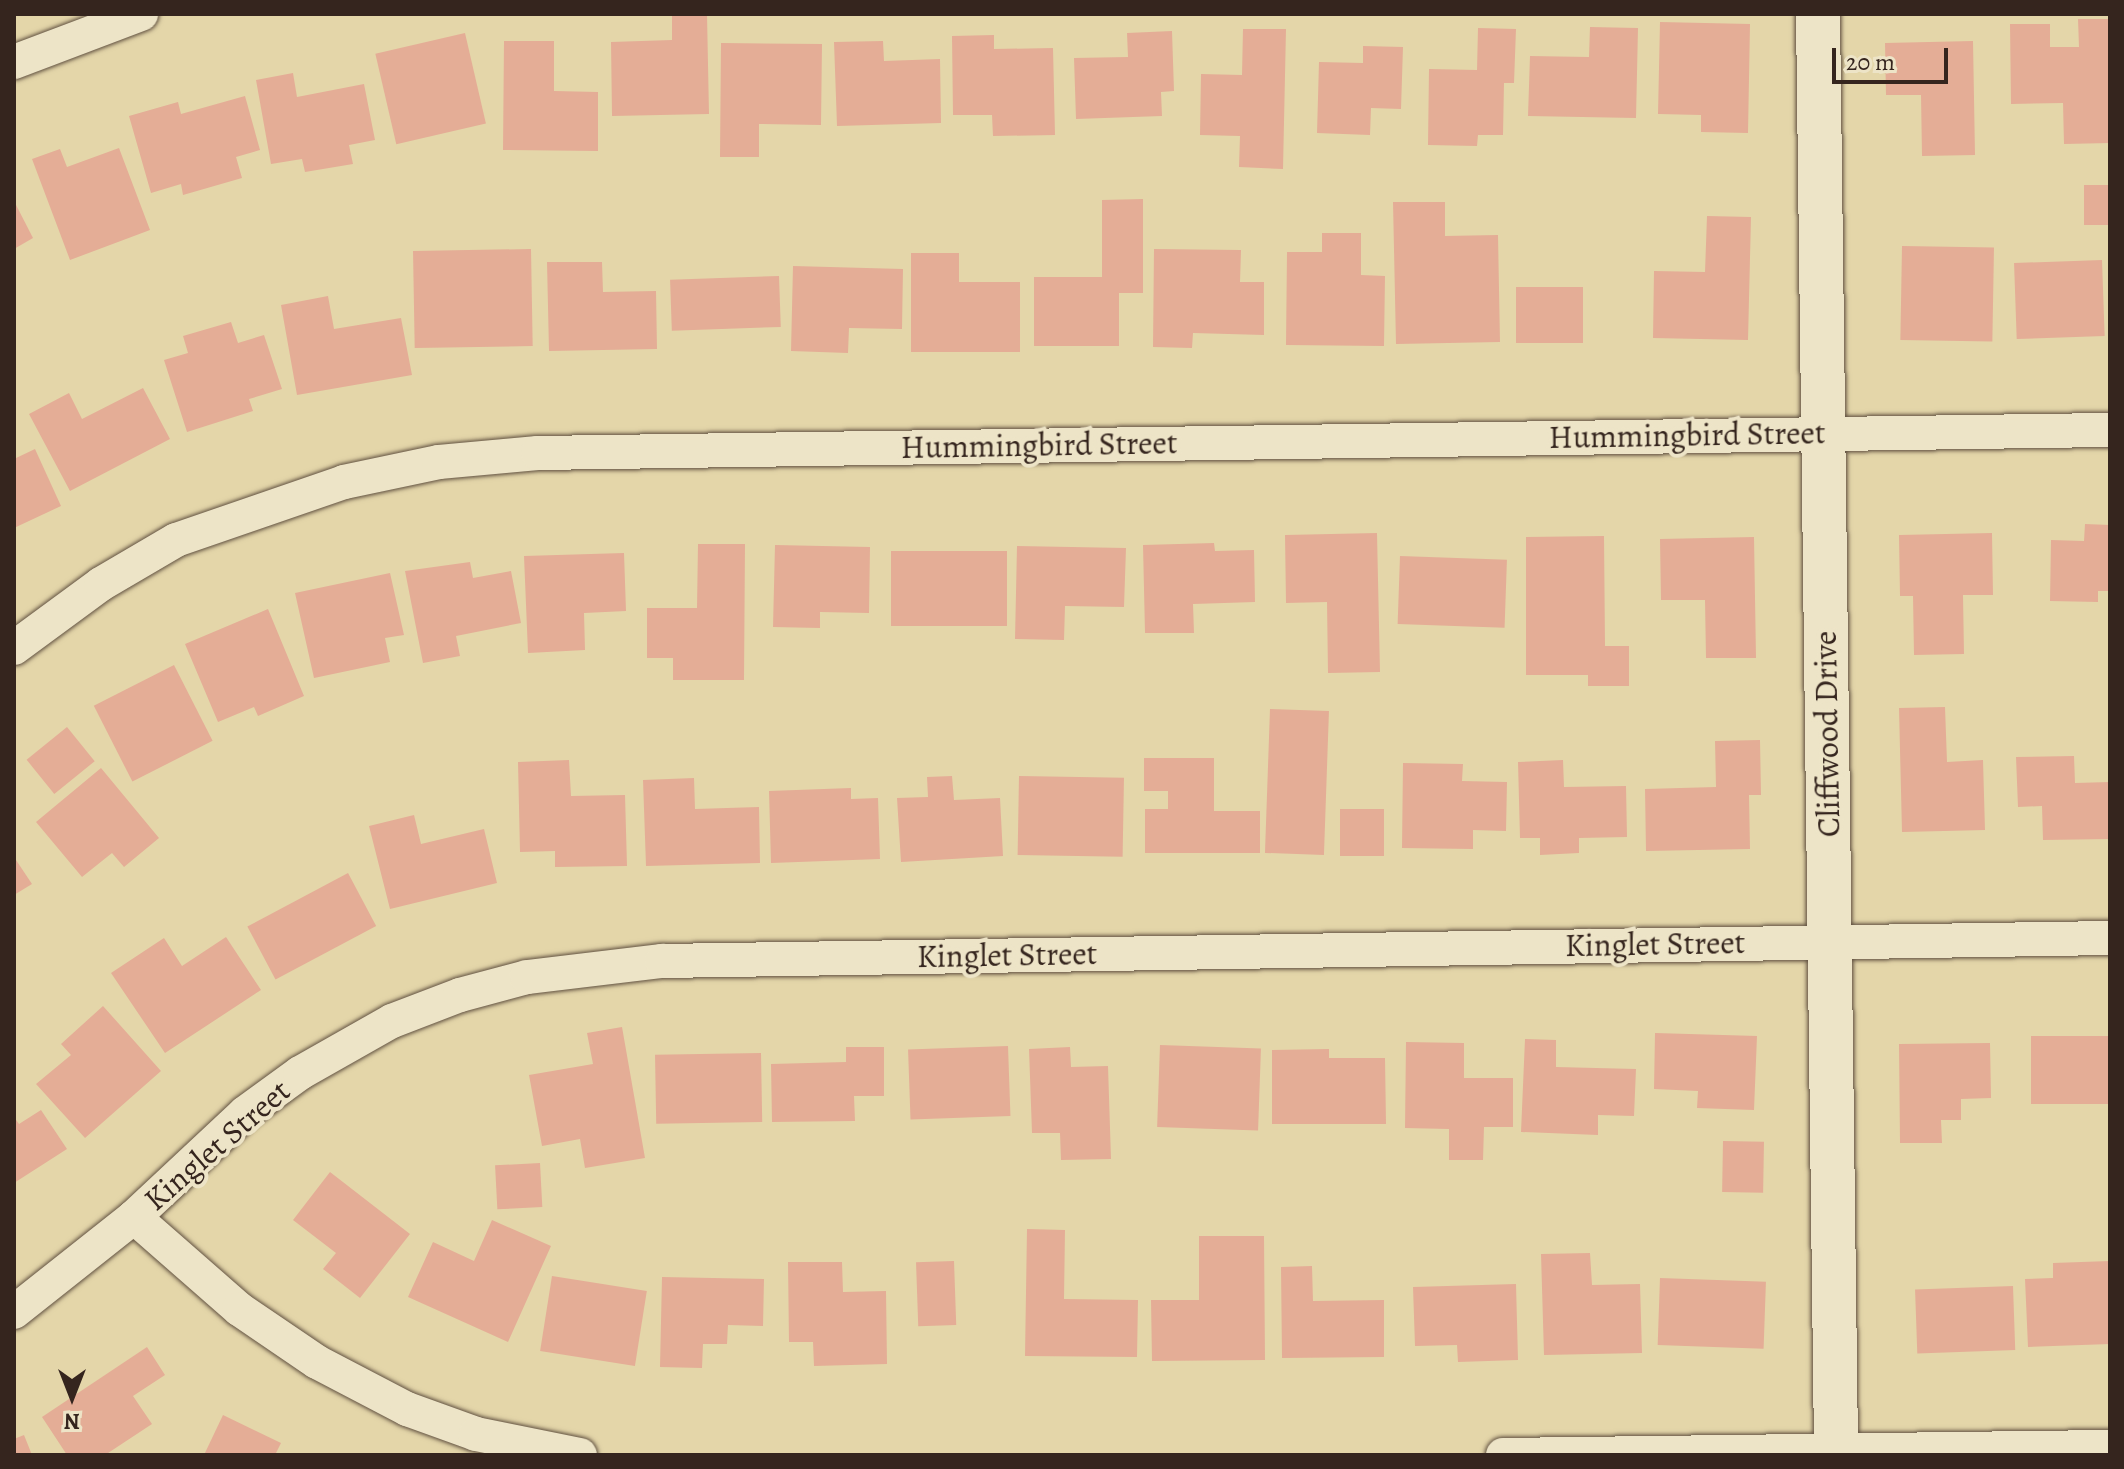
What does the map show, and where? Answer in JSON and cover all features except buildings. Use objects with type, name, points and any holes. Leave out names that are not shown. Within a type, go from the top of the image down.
[{"type":"street","points":[[14,62],[141,14]]},
{"type":"street","name":"Cliffwood Drive","points":[[1818,14],[1836,1452]]},
{"type":"street","name":"Hummingbird Street","points":[[14,648],[101,584],[176,540],[344,482],[439,462],[538,453],[2110,430]]},
{"type":"street","name":"Kinglet Street","points":[[14,1312],[134,1217],[245,1113],[300,1073],[392,1021],[460,995],[587,967],[662,961],[2110,938]]},
{"type":"street","points":[[134,1217],[239,1309],[317,1362],[407,1409],[476,1434],[580,1455]]},
{"type":"street","points":[[1503,1455],[2110,1447]]}]
